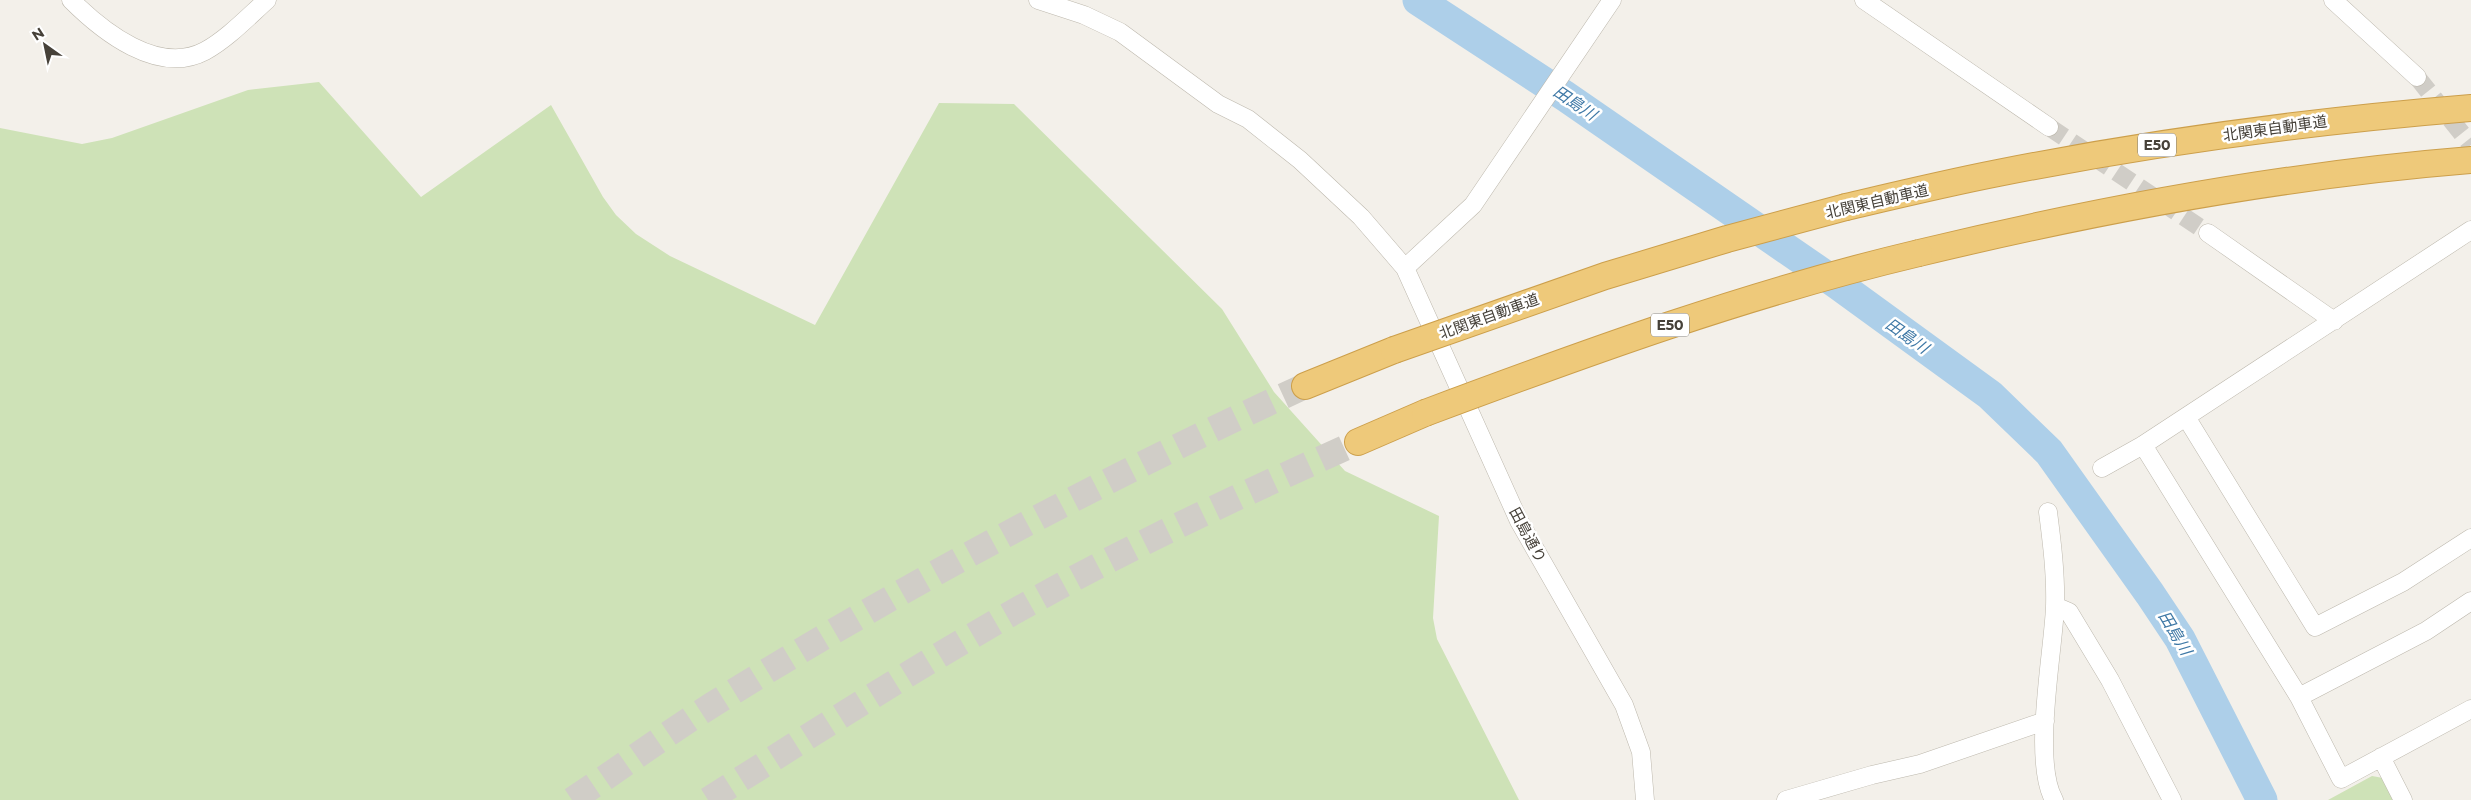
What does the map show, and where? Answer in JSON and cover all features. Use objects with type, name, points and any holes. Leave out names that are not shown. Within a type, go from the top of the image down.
[{"type":"highway","name":"北関東自動車道","points":[[1305,386],[1394,350],[1605,276],[1727,239],[1846,207],[1998,173],[2118,151],[2264,129],[2372,116],[2471,108]]},
{"type":"highway","name":"E50","points":[[1358,442],[1426,413],[1648,332],[1854,269],[2019,229],[2159,201],[2293,179],[2386,167],[2471,160]]},
{"type":"street","points":[[70,0],[97,26],[124,42],[153,56],[179,58],[204,52],[241,24],[267,0]]},
{"type":"street","name":"田島通り","points":[[1038,0],[1084,14],[1120,32],[1218,104],[1248,119],[1300,160],[1361,217],[1405,268],[1519,521],[1624,705],[1641,752],[1645,800]]},
{"type":"street","points":[[1405,268],[1473,204],[1612,0]]},
{"type":"street","points":[[1864,0],[2049,127]]},
{"type":"street","points":[[2333,0],[2417,77]]},
{"type":"street","points":[[2102,468],[2143,445],[2471,230]]},
{"type":"street","points":[[2208,233],[2334,321]]},
{"type":"street","points":[[2186,417],[2314,628],[2403,582],[2471,538]]},
{"type":"street","points":[[2143,445],[2298,697],[2341,779],[2471,709]]},
{"type":"street","points":[[2048,512],[2055,606],[2045,721],[2046,780],[2054,800]]},
{"type":"street","points":[[2298,697],[2426,631],[2471,601]]},
{"type":"street","points":[[2055,606],[2069,612],[2110,680],[2172,800]]},
{"type":"street","points":[[1786,800],[1872,774],[1920,764],[2045,721]]},
{"type":"street","points":[[2381,757],[2403,800]]},
{"type":"green space","points":[[319,82],[421,197],[551,105],[603,197],[616,215],[636,234],[670,256],[815,325],[939,103],[1014,104],[1222,309],[1274,392],[1345,471],[1439,516],[1433,618],[1437,639],[1519,800],[0,800],[0,128],[82,144],[112,138],[248,90]]},
{"type":"green space","points":[[2372,776],[2383,778],[2394,800],[2328,800]]},
{"type":"waterway","name":"田島川","points":[[1418,0],[1565,96],[1836,283],[1990,395],[2049,452],[2150,594],[2180,639],[2262,800]]},
{"type":"tunnel","points":[[2417,77],[2471,145]]},
{"type":"tunnel","points":[[2049,127],[2208,233]]},
{"type":"tunnel","points":[[572,800],[712,705],[856,618],[1003,536],[1078,497],[1305,386]]},
{"type":"tunnel","points":[[708,800],[900,679],[1046,594],[1193,518],[1358,442]]}]
